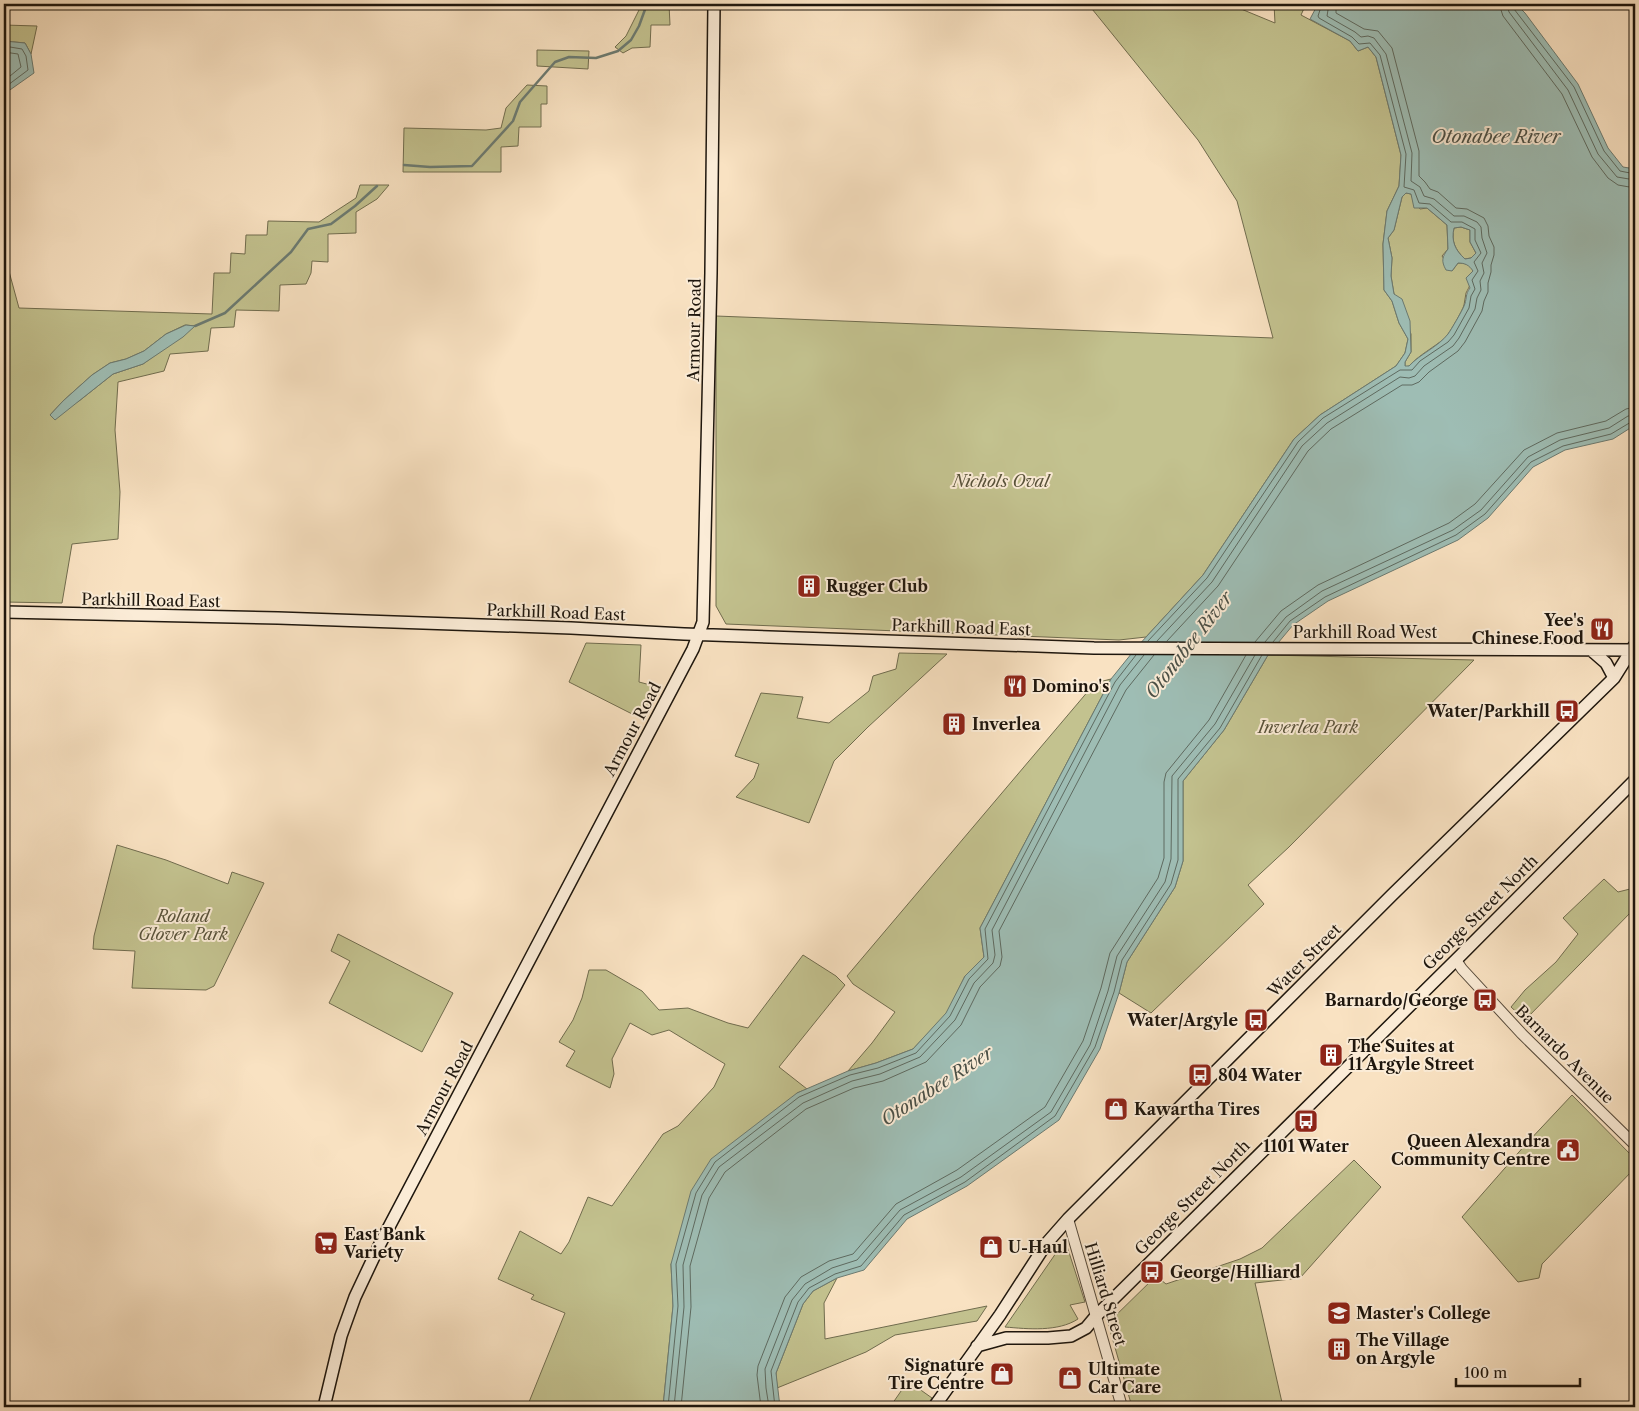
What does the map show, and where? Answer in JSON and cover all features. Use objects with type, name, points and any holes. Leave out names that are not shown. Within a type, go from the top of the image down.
[{"type":"main road","name":"Armour Road","points":[[324,1407],[341,1336],[380,1244],[694,649],[703,622],[709,381],[714,4]]},
{"type":"main road","name":"Parkhill Road East","points":[[4,612],[571,628],[699,635],[1094,648]]},
{"type":"main road","name":"Parkhill Road West","points":[[1094,648],[1591,650],[1634,648]]},
{"type":"main road","name":"Water Street","points":[[934,1407],[1000,1315],[1046,1244],[1068,1219],[1392,895],[1614,678],[1634,648]]},
{"type":"main road","points":[[1591,650],[1606,663],[1614,678]]},
{"type":"main road","name":"George Street North","points":[[978,1346],[1006,1338],[1071,1336],[1086,1328],[1635,780]]},
{"type":"main road","points":[[1000,1315],[1001,1327],[1006,1338]]},
{"type":"street","name":"Barnardo Avenue","points":[[1456,960],[1462,969],[1522,1034],[1635,1145]]},
{"type":"street","name":"Hilliard Street","points":[[1068,1219],[1122,1407]]},
{"type":"green space","points":[[642,4],[669,4],[670,25],[651,25],[650,47],[632,48],[623,53],[615,47],[626,36]]},
{"type":"green space","name":"Nichols Oval","points":[[1088,4],[1229,4],[1275,23],[1274,4],[1306,4],[1301,15],[1350,41],[1358,51],[1368,47],[1376,57],[1401,155],[1399,186],[1387,211],[1383,244],[1384,290],[1392,301],[1399,323],[1408,339],[1405,353],[1396,366],[1320,415],[1294,439],[1203,575],[1146,637],[1119,640],[726,624],[716,606],[716,316],[1273,338],[1237,201],[1198,140]]},
{"type":"green space","points":[[4,25],[37,26],[31,54],[25,43],[4,41]]},
{"type":"green space","points":[[537,50],[589,51],[588,69],[537,66]]},
{"type":"green space","points":[[527,85],[547,86],[547,104],[541,104],[541,127],[519,127],[518,146],[501,147],[501,172],[403,172],[404,128],[486,130],[501,128],[506,108]]},
{"type":"green space","points":[[360,185],[389,185],[377,199],[356,212],[356,233],[328,234],[328,262],[312,261],[311,273],[306,284],[280,285],[279,311],[236,310],[234,327],[211,328],[208,351],[170,354],[164,371],[118,382],[115,430],[120,492],[118,539],[72,544],[62,603],[4,602],[4,253],[19,308],[212,314],[214,273],[230,273],[231,253],[245,254],[246,235],[267,235],[268,221],[319,222],[356,198]],"holes":[[[185,325],[195,326],[143,364],[113,374],[79,401],[50,415],[92,375],[110,363],[126,359],[144,351],[166,334]]]},
{"type":"green space","points":[[1406,193],[1411,194],[1420,209],[1427,208],[1447,225],[1448,249],[1442,256],[1452,271],[1458,263],[1462,263],[1471,267],[1473,274],[1463,308],[1447,336],[1409,366],[1405,367],[1405,362],[1411,352],[1411,334],[1394,294],[1391,276],[1392,258],[1388,238],[1394,230],[1402,197]]},
{"type":"green space","points":[[1461,227],[1470,230],[1470,242],[1476,253],[1471,258],[1465,259],[1455,245],[1453,237],[1454,228]]},
{"type":"green space","points":[[586,643],[641,645],[639,682],[658,687],[642,719],[569,682]]},
{"type":"green space","points":[[899,653],[947,654],[834,761],[809,823],[736,797],[754,778],[759,764],[735,756],[761,693],[803,697],[797,718],[829,723],[869,691],[873,676],[896,669]]},
{"type":"green space","name":"Inverlea Park","points":[[1268,655],[1474,660],[1289,847],[1248,885],[1264,904],[1151,1013],[1119,993],[1127,962],[1175,887],[1183,861],[1183,781],[1224,730]]},
{"type":"green space","points":[[1111,679],[980,928],[984,957],[965,976],[947,1013],[913,1049],[848,1071],[895,1012],[853,984],[847,976],[1095,683]]},
{"type":"green space","name":"Roland Glover Park","points":[[117,845],[166,860],[228,884],[232,872],[264,883],[214,986],[206,990],[132,988],[135,951],[93,949],[94,936]]},
{"type":"green space","points":[[1604,879],[1618,892],[1630,889],[1635,884],[1635,908],[1525,1020],[1511,1007],[1525,990],[1556,962],[1578,934],[1563,918]]},
{"type":"green space","points":[[338,934],[453,993],[422,1052],[329,1003],[350,961],[331,951]]},
{"type":"green space","points":[[803,955],[836,976],[845,985],[779,1067],[807,1089],[797,1093],[671,1264],[673,1306],[663,1407],[527,1407],[565,1313],[531,1299],[534,1295],[498,1279],[520,1231],[561,1254],[569,1242],[588,1197],[612,1206],[663,1134],[678,1126],[714,1087],[725,1064],[669,1030],[652,1035],[630,1023],[612,1059],[614,1074],[610,1088],[566,1066],[575,1051],[559,1042],[573,1020],[582,998],[589,970],[606,970],[642,991],[659,1010],[688,1008],[728,1023],[748,1028]]},
{"type":"green space","points":[[1572,1095],[1635,1159],[1635,1168],[1542,1264],[1539,1278],[1518,1282],[1462,1217]]},
{"type":"green space","points":[[1354,1160],[1381,1187],[1300,1278],[1255,1283],[1283,1407],[1132,1407],[1108,1323],[1156,1276],[1166,1284],[1240,1259],[1262,1248]]},
{"type":"green space","points":[[1065,1240],[1085,1302],[1070,1305],[1078,1319],[1052,1328],[1005,1327]]},
{"type":"green space","points":[[837,1278],[824,1303],[825,1339],[987,1306],[977,1321],[895,1335],[866,1352],[777,1388],[776,1373],[803,1304],[813,1291]]},
{"type":"green space","points":[[908,1381],[932,1398],[926,1407],[890,1407]]},
{"type":"water","name":"Otonabee River","points":[[1318,4],[1516,4],[1525,13],[1578,84],[1608,148],[1623,167],[1635,169],[1635,425],[1613,439],[1565,450],[1533,467],[1488,518],[1458,540],[1328,601],[1293,625],[1268,655],[1224,730],[1183,781],[1183,861],[1175,887],[1127,962],[1119,993],[1100,1049],[1059,1120],[967,1186],[907,1219],[864,1270],[837,1278],[813,1291],[803,1304],[776,1373],[780,1407],[663,1407],[673,1306],[671,1264],[691,1191],[711,1159],[797,1093],[848,1071],[913,1049],[946,1013],[965,976],[984,957],[980,928],[1111,679],[1136,648],[1203,575],[1294,439],[1320,415],[1396,366],[1405,353],[1408,339],[1399,323],[1392,301],[1384,290],[1383,244],[1387,211],[1399,186],[1401,155],[1376,57],[1368,47],[1358,51],[1350,41],[1310,19]],"holes":[[[1406,193],[1411,194],[1414,208],[1427,208],[1447,225],[1448,249],[1443,259],[1446,270],[1452,271],[1458,263],[1463,263],[1473,271],[1466,278],[1470,288],[1467,292],[1465,304],[1449,332],[1444,339],[1409,366],[1405,366],[1405,362],[1411,352],[1410,321],[1402,299],[1394,294],[1391,276],[1392,258],[1388,238],[1394,230],[1402,197]],[[1461,227],[1470,230],[1470,242],[1476,253],[1471,258],[1465,259],[1455,245],[1453,237],[1454,228]]]},
{"type":"water","points":[[4,41],[25,43],[31,54],[34,73],[7,92],[4,97]]},
{"type":"water","points":[[186,325],[195,326],[183,337],[143,364],[113,374],[55,420],[50,415],[92,375],[110,363],[126,359],[144,351],[166,334]]},
{"type":"waterway","points":[[404,165],[430,167],[472,166],[513,121],[520,102],[555,62],[569,57],[596,58],[618,51],[631,40],[639,26],[647,4]]},
{"type":"waterway","points":[[195,326],[225,313],[291,252],[308,229],[331,224],[377,186]]},
{"type":"waterway","points":[[4,1359],[5,1338]]},
{"type":"place","name":"Rugger Club","points":[[809,586]]},
{"type":"place","name":"Yee's Chinese Food","points":[[1602,629]]},
{"type":"place","name":"Domino's","points":[[1015,686]]},
{"type":"place","name":"Water/Parkhill","points":[[1567,711]]},
{"type":"place","name":"Inverlea","points":[[954,724]]},
{"type":"place","name":"Barnardo/George","points":[[1485,1000]]},
{"type":"place","name":"Water/Argyle","points":[[1256,1020]]},
{"type":"place","name":"The Suites at 11 Argyle Street","points":[[1331,1055]]},
{"type":"place","name":"804 Water","points":[[1200,1075]]},
{"type":"place","name":"Kawartha Tires","points":[[1116,1109]]},
{"type":"place","name":"1101 Water","points":[[1306,1121]]},
{"type":"place","name":"Queen Alexandra Community Centre","points":[[1568,1150]]},
{"type":"place","name":"East Bank Variety","points":[[326,1243]]},
{"type":"place","name":"U-Haul","points":[[991,1247]]},
{"type":"place","name":"George/Hilliard","points":[[1152,1272]]},
{"type":"place","name":"Master's College","points":[[1339,1313]]},
{"type":"place","name":"The Village on Argyle","points":[[1339,1349]]},
{"type":"place","name":"Signature Tire Centre","points":[[1002,1374]]},
{"type":"place","name":"Ultimate Car Care","points":[[1070,1378]]}]
